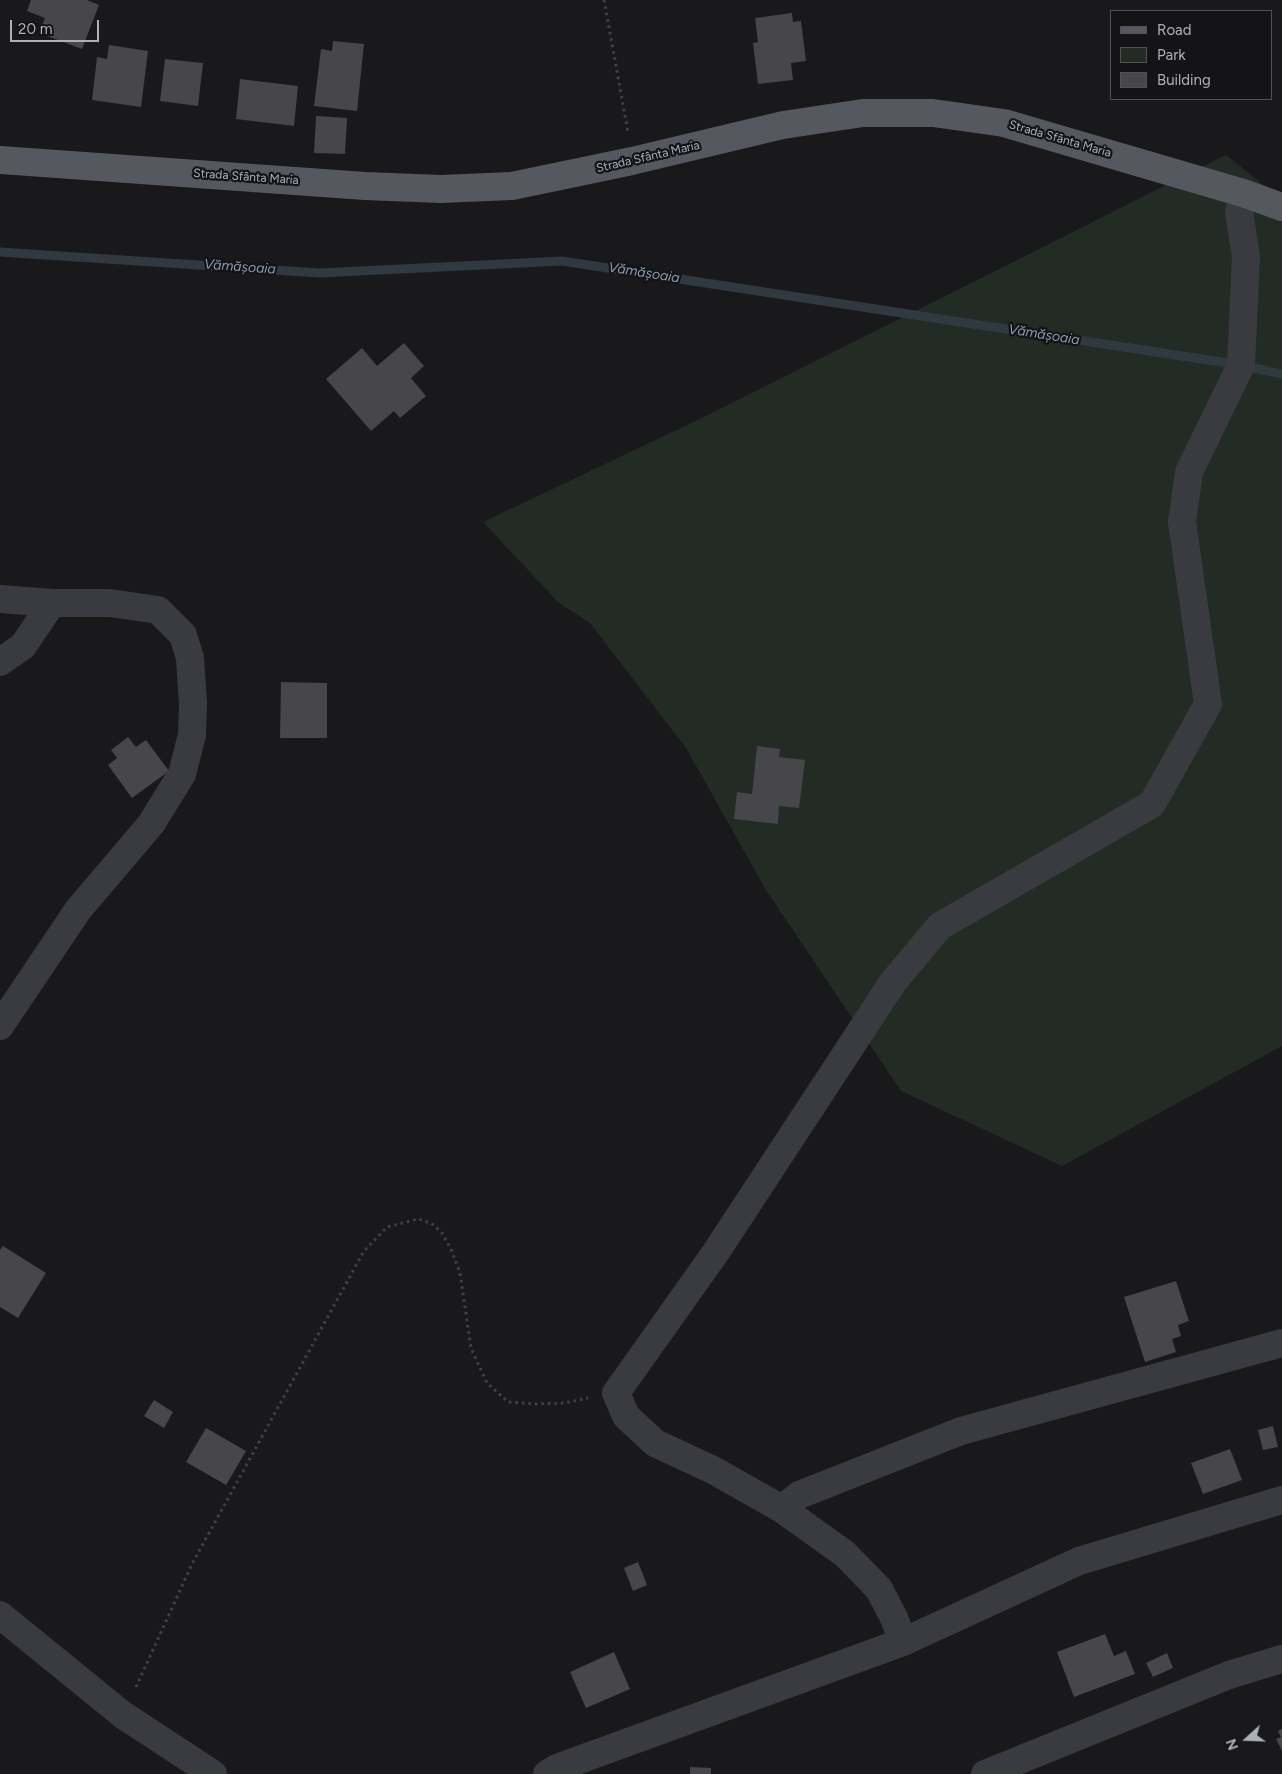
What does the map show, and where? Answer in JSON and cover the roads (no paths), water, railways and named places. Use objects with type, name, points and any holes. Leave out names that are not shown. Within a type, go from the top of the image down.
[{"type":"main road","name":"Strada Sfânta Maria","points":[[0,160],[365,186],[441,189],[512,186],[632,161],[783,125],[863,113],[933,114],[1004,123],[1243,193],[1282,207]]},
{"type":"street","points":[[902,1642],[894,1618],[879,1589],[845,1554],[782,1508],[713,1470],[655,1442],[626,1416],[616,1393],[716,1252],[893,982],[940,926],[1152,804],[1208,704],[1182,522],[1190,472],[1241,364],[1246,257],[1239,212],[1243,193]]},
{"type":"street","points":[[0,599],[52,603],[110,603],[158,610],[183,635],[190,658],[193,702],[192,735],[182,774],[151,824],[78,910],[0,1026]]},
{"type":"street","points":[[0,662],[23,646],[52,603]]},
{"type":"street","points":[[782,1508],[799,1495],[961,1431],[1282,1344]]},
{"type":"street","points":[[546,1774],[557,1768],[902,1642],[1079,1561],[1282,1500]]},
{"type":"street","points":[[0,1615],[123,1715],[213,1774]]},
{"type":"street","points":[[985,1774],[1229,1675],[1282,1659]]},
{"type":"waterway","name":"Vămășoaia","points":[[0,252],[320,273],[562,261],[1241,365],[1282,374]]}]
